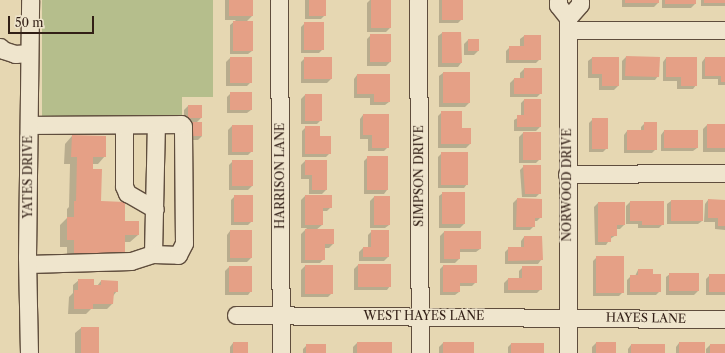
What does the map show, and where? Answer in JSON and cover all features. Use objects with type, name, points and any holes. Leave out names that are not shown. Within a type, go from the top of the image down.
[{"type":"street","name":"YATES DRIVE","points":[[29,353],[28,264],[30,0]]},
{"type":"street","name":"HARRISON LANE","points":[[279,0],[281,353]]},
{"type":"street","name":"SIMPSON DRIVE","points":[[418,0],[420,353]]},
{"type":"street","points":[[558,0],[558,5],[568,24]]},
{"type":"street","points":[[568,24],[580,4],[580,0]]},
{"type":"street","points":[[568,24],[725,30]]},
{"type":"street","name":"NORWOOD DRIVE","points":[[568,24],[568,353]]},
{"type":"street","points":[[0,47],[3,50],[15,54],[29,53]]},
{"type":"street","points":[[28,264],[131,261],[153,254],[178,255],[184,243],[183,126],[181,124],[29,125]]},
{"type":"street","points":[[119,125],[124,128],[124,186],[127,193],[155,209]]},
{"type":"street","points":[[153,254],[156,125]]},
{"type":"street","points":[[567,174],[725,173]]},
{"type":"street","points":[[236,315],[281,315]]},
{"type":"street","name":"WEST HAYES LANE","points":[[281,315],[568,316]]},
{"type":"street","name":"HAYES LANE","points":[[568,316],[725,318]]},
{"type":"green space","points":[[42,0],[213,0],[213,97],[182,97],[182,116],[42,116]]},
{"type":"building","points":[[229,0],[253,0],[253,16],[229,16]]},
{"type":"building","points":[[309,0],[326,0],[326,16],[309,16]]},
{"type":"building","points":[[371,0],[391,0],[391,28],[371,28]]},
{"type":"building","points":[[442,0],[463,0],[463,20],[442,20]]},
{"type":"building","points":[[625,0],[659,0],[659,3],[625,3]]},
{"type":"building","points":[[665,0],[696,0],[696,4],[665,4]]},
{"type":"building","points":[[704,0],[725,0],[725,3],[704,3]]},
{"type":"building","points":[[233,21],[253,21],[253,51],[233,51]]},
{"type":"building","points":[[304,22],[324,22],[324,50],[304,50]]},
{"type":"building","points":[[442,32],[461,32],[462,63],[442,63]]},
{"type":"building","points":[[370,34],[391,34],[391,62],[370,62]]},
{"type":"building","points":[[524,35],[541,35],[541,60],[509,60],[509,46],[524,46]]},
{"type":"building","points":[[468,39],[479,39],[479,51],[468,51]]},
{"type":"building","points":[[626,56],[660,57],[659,77],[625,76]]},
{"type":"building","points":[[230,57],[252,57],[252,83],[230,83]]},
{"type":"building","points":[[304,57],[332,57],[332,79],[304,79]]},
{"type":"building","points":[[592,57],[619,57],[619,86],[602,86],[602,74],[592,74]]},
{"type":"building","points":[[666,57],[697,57],[697,86],[681,86],[681,77],[666,77]]},
{"type":"building","points":[[705,57],[725,57],[725,82],[721,82],[721,76],[705,76]]},
{"type":"building","points":[[524,68],[542,68],[542,94],[514,94],[514,78],[524,78]]},
{"type":"building","points":[[443,72],[470,72],[470,103],[443,103]]},
{"type":"building","points":[[357,74],[390,74],[390,102],[374,102],[374,94],[357,94]]},
{"type":"building","points":[[230,92],[252,92],[252,110],[230,110]]},
{"type":"building","points":[[305,94],[322,94],[322,121],[305,121]]},
{"type":"building","points":[[524,99],[541,99],[541,127],[517,127],[517,115],[524,115]]},
{"type":"building","points":[[188,105],[202,105],[202,118],[188,118]]},
{"type":"building","points":[[441,111],[462,111],[462,128],[471,128],[471,144],[441,144]]},
{"type":"building","points":[[363,114],[389,114],[389,148],[372,148],[372,135],[363,135]]},
{"type":"building","points":[[592,118],[608,118],[608,149],[592,149]]},
{"type":"building","points":[[188,122],[202,122],[202,136],[188,136]]},
{"type":"building","points":[[644,122],[657,122],[657,150],[627,150],[627,130],[644,130]]},
{"type":"building","points":[[707,124],[725,124],[725,148],[707,148]]},
{"type":"building","points":[[232,125],[253,125],[253,152],[232,152]]},
{"type":"building","points":[[305,126],[320,126],[320,136],[331,136],[331,154],[305,154]]},
{"type":"building","points":[[664,130],[698,130],[698,148],[664,148]]},
{"type":"building","points":[[523,132],[541,132],[541,160],[523,160]]},
{"type":"building","points":[[72,135],[106,136],[106,157],[93,157],[93,169],[102,169],[101,201],[125,202],[125,221],[139,221],[139,235],[125,235],[125,255],[74,254],[74,240],[67,240],[67,217],[74,217],[74,201],[76,201],[77,157],[71,157]]},
{"type":"building","points":[[441,152],[468,152],[468,185],[441,185]]},
{"type":"building","points":[[367,156],[388,156],[388,190],[367,190]]},
{"type":"building","points":[[232,160],[253,160],[253,186],[232,186]]},
{"type":"building","points":[[305,160],[327,160],[327,190],[312,190],[312,175],[305,175]]},
{"type":"building","points":[[523,165],[541,165],[541,194],[525,194]]},
{"type":"building","points":[[442,192],[465,192],[465,224],[442,224]]},
{"type":"building","points":[[234,195],[253,195],[253,222],[234,222]]},
{"type":"building","points":[[305,195],[332,195],[332,208],[323,208],[323,225],[305,225]]},
{"type":"building","points":[[374,196],[390,196],[390,225],[374,225]]},
{"type":"building","points":[[517,198],[542,199],[542,218],[535,218],[535,227],[516,227]]},
{"type":"building","points":[[708,199],[725,200],[725,226],[718,226],[718,218],[708,218]]},
{"type":"building","points":[[671,200],[703,200],[703,221],[671,221]]},
{"type":"building","points":[[630,201],[664,201],[664,225],[642,225],[642,221],[630,221]]},
{"type":"building","points":[[598,202],[625,202],[625,225],[617,225],[617,236],[611,236],[611,242],[598,242]]},
{"type":"building","points":[[305,229],[334,229],[334,244],[325,244],[325,260],[305,260]]},
{"type":"building","points":[[230,230],[252,230],[252,258],[230,258]]},
{"type":"building","points":[[371,230],[389,230],[389,257],[363,257],[363,247],[371,247]]},
{"type":"building","points":[[444,231],[481,231],[481,249],[460,249],[460,259],[444,259]]},
{"type":"building","points":[[524,236],[542,236],[543,260],[508,261],[508,247],[524,247]]},
{"type":"building","points":[[596,256],[624,256],[624,293],[596,293]]},
{"type":"building","points":[[358,264],[391,264],[391,287],[358,287]]},
{"type":"building","points":[[305,265],[333,265],[333,294],[305,294]]},
{"type":"building","points":[[443,265],[477,265],[477,283],[460,283],[460,292],[443,292]]},
{"type":"building","points":[[229,266],[252,266],[252,292],[229,292]]},
{"type":"building","points":[[522,266],[542,266],[542,290],[508,290],[508,278],[522,278]]},
{"type":"building","points":[[638,269],[653,269],[653,274],[661,274],[661,292],[630,292],[630,275],[638,275]]},
{"type":"building","points":[[669,273],[699,273],[699,291],[669,291]]},
{"type":"building","points":[[709,274],[725,274],[725,292],[709,292]]},
{"type":"building","points":[[78,279],[94,279],[94,285],[101,285],[101,280],[118,281],[118,292],[114,292],[113,304],[93,304],[93,309],[74,309],[74,290],[78,290]]},
{"type":"building","points":[[81,327],[99,327],[99,353],[81,353]]},
{"type":"building","points":[[233,342],[248,342],[248,353],[233,353]]},
{"type":"building","points":[[357,342],[392,342],[392,353],[357,353]]},
{"type":"building","points":[[443,342],[474,342],[474,353],[443,353]]},
{"type":"building","points":[[596,342],[616,342],[616,353],[596,353]]},
{"type":"building","points":[[679,342],[705,342],[705,353],[679,353]]},
{"type":"building","points":[[511,343],[544,343],[544,353],[511,353]]},
{"type":"building","points":[[306,344],[326,344],[326,353],[306,353]]},
{"type":"building","points":[[631,344],[665,344],[665,353],[631,353]]},
{"type":"building","points":[[710,344],[725,344],[725,353],[710,353]]}]
